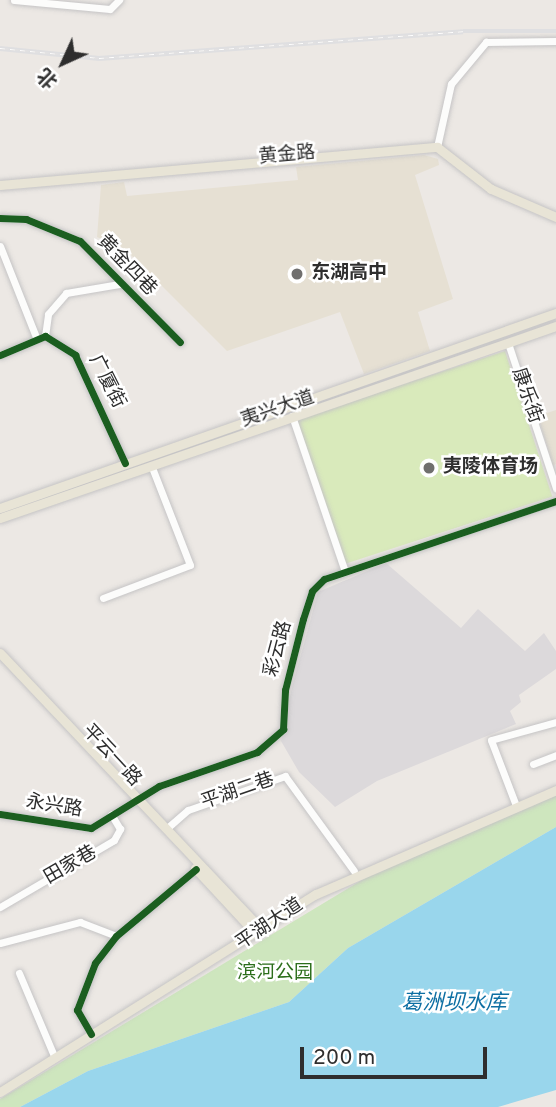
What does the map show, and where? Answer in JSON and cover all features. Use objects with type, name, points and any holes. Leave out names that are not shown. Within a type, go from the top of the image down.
[{"type":"main road","name":"黄金路","points":[[0,185],[437,147]]},
{"type":"main road","points":[[437,147],[491,189],[556,217]]},
{"type":"main road","name":"夷兴大道","points":[[0,508],[556,313]]},
{"type":"main road","name":"夷兴大道","points":[[0,518],[556,326]]},
{"type":"main road","name":"平云一路","points":[[0,653],[196,869],[258,931]]},
{"type":"main road","name":"平云一路","points":[[0,660],[166,829],[258,931]]},
{"type":"main road","name":"平湖大道","points":[[0,1092],[354,871],[556,787]]},
{"type":"main road","name":"平湖大道","points":[[0,1087],[356,875],[556,787]]},
{"type":"street","points":[[14,0],[110,9],[119,0]]},
{"type":"street","points":[[437,147],[451,84],[486,41],[556,41]]},
{"type":"street","name":"黄金四巷","points":[[0,218],[64,232],[180,342]]},
{"type":"street","points":[[0,246],[36,337]]},
{"type":"street","points":[[0,355],[36,337],[45,336],[48,314],[66,293],[120,284]]},
{"type":"street","name":"广厦街","points":[[45,336],[75,355],[125,463]]},
{"type":"street","name":"康乐街","points":[[508,343],[556,488]]},
{"type":"street","points":[[292,416],[344,569]]},
{"type":"street","points":[[103,598],[190,565],[151,465]]},
{"type":"street","name":"彩云路","points":[[134,798],[273,742],[283,729],[285,690],[312,591],[344,569],[556,501]]},
{"type":"street","points":[[515,803],[491,740],[556,722]]},
{"type":"street","points":[[533,764],[556,755]]},
{"type":"street","name":"平湖二巷","points":[[166,829],[188,810],[285,776],[354,871]]},
{"type":"street","name":"永兴路","points":[[0,814],[81,830],[134,798]]},
{"type":"street","name":"田家巷","points":[[0,907],[114,841],[120,829],[111,814]]},
{"type":"street","points":[[91,1034],[77,1010],[79,992],[116,936],[196,869]]},
{"type":"street","points":[[0,943],[80,922],[116,936]]},
{"type":"street","points":[[19,973],[54,1056]]},
{"type":"shaded area","name":"东湖高中","points":[[424,155],[438,159],[439,165],[415,175],[453,299],[418,312],[430,351],[364,374],[340,312],[227,351],[125,249],[97,237],[101,185],[124,182],[127,196],[298,180],[296,167]]},
{"type":"shaded area","points":[[556,410],[556,464],[553,466],[538,416]]},
{"type":"shaded area","points":[[386,563],[461,628],[478,609],[525,651],[544,633],[556,651],[556,669],[519,695],[521,702],[510,711],[516,724],[377,781],[335,807],[299,772],[281,741],[292,687],[318,592]]},
{"type":"green space","name":"夷陵体育场","points":[[505,351],[552,497],[344,564],[297,419]]},
{"type":"green space","name":"滨河公园","points":[[556,795],[556,827],[348,948],[289,1002],[88,1071],[20,1107],[0,1107],[0,1099],[385,866]]},
{"type":"water","name":"葛洲坝水库","points":[[556,827],[556,1090],[498,1107],[20,1107],[88,1071],[289,1002],[348,948]]},
{"type":"railway","points":[[0,48],[99,58],[463,31],[556,31]]},
{"type":"cycle path","points":[[0,218],[26,219],[80,241],[180,342]]},
{"type":"cycle path","points":[[0,355],[45,336],[75,355],[125,463]]},
{"type":"cycle path","points":[[0,814],[91,828],[159,786],[257,752],[283,729],[285,690],[303,619],[312,591],[324,579],[556,501]]},
{"type":"cycle path","points":[[91,1034],[77,1010],[95,963],[116,936],[196,869]]},
{"type":"place","name":"东湖高中","points":[[297,274]]},
{"type":"place","name":"夷陵体育场","points":[[429,468]]}]
